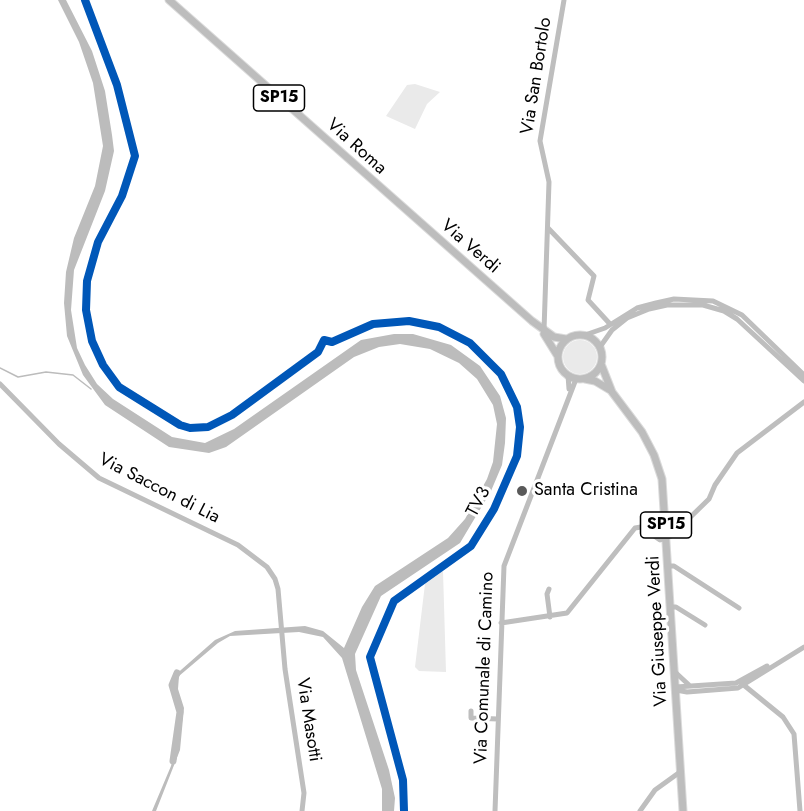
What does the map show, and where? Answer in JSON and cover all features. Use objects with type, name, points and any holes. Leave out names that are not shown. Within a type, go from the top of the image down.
[{"type":"main road","name":"Via Roma","points":[[169,0],[388,196]]},
{"type":"main road","name":"Via Verdi","points":[[388,196],[532,321]]},
{"type":"main road","name":"SP15","points":[[532,321],[554,337],[566,339]]},
{"type":"main road","name":"SP15","points":[[532,321],[558,356],[560,367],[568,375],[595,381],[612,392]]},
{"type":"main road","points":[[558,356],[566,339],[585,335],[591,337],[600,347]]},
{"type":"main road","name":"SP15","points":[[600,347],[601,364],[612,392]]},
{"type":"main road","points":[[580,378],[591,376],[601,364]]},
{"type":"main road","name":"Via Giuseppe Verdi","points":[[612,392],[642,432],[654,455],[662,480],[669,566],[682,811]]},
{"type":"street","name":"Via San Bortolo","points":[[544,330],[549,182],[540,141],[564,0]]},
{"type":"street","points":[[548,228],[594,276],[588,300],[610,324]]},
{"type":"street","points":[[585,335],[593,334],[637,308],[664,301],[713,301],[742,315],[804,375]]},
{"type":"street","points":[[600,347],[612,330],[627,318],[667,305],[703,304],[724,311],[743,323],[804,381]]},
{"type":"street","name":"Via Comunale di Camino","points":[[568,375],[568,394]]},
{"type":"street","name":"Via Comunale di Camino","points":[[495,811],[505,561],[568,394],[580,378]]},
{"type":"street","name":"Via Saccon di Lia","points":[[0,384],[59,444],[99,478],[238,545],[258,559],[275,579],[282,630]]},
{"type":"street","points":[[501,623],[550,617],[569,611],[637,527],[660,540],[667,539],[709,499],[715,485],[737,453],[804,402]]},
{"type":"street","points":[[669,566],[674,566],[739,608]]},
{"type":"street","points":[[549,589],[547,594],[550,617]]},
{"type":"street","points":[[671,607],[676,607],[705,625]]},
{"type":"street","name":"Via Masotti","points":[[282,630],[288,691],[301,766],[304,798],[302,811]]},
{"type":"street","points":[[676,688],[742,683],[804,645]]},
{"type":"street","points":[[675,672],[689,688]]},
{"type":"street","points":[[742,683],[783,717],[794,734],[800,811]]},
{"type":"street","points":[[677,703],[689,688]]},
{"type":"street","points":[[471,711],[471,718],[498,719]]},
{"type":"street","points":[[640,811],[655,790],[680,772]]},
{"type":"shaded area","points":[[58,0],[66,0],[92,51],[105,91],[112,135],[114,151],[105,191],[74,270],[71,310],[77,348],[85,365],[97,384],[113,399],[172,437],[205,443],[234,429],[361,340],[394,334],[413,334],[451,345],[480,366],[500,396],[506,418],[505,443],[502,465],[491,491],[460,543],[381,596],[355,654],[356,670],[389,770],[395,798],[394,811],[382,811],[382,789],[342,658],[323,637],[299,632],[230,636],[218,643],[179,676],[178,689],[184,708],[180,750],[156,811],[152,811],[171,766],[176,745],[180,704],[173,677],[215,640],[235,631],[305,626],[323,631],[344,648],[362,607],[375,586],[448,538],[465,519],[487,479],[493,462],[497,424],[493,405],[477,379],[459,363],[430,349],[400,344],[379,347],[354,357],[226,447],[209,453],[169,447],[105,405],[83,375],[67,336],[64,303],[66,272],[74,238],[95,186],[103,146],[93,83],[79,42]]},
{"type":"shaded area","points":[[415,84],[440,92],[427,104],[415,129],[386,116],[407,85]]},
{"type":"shaded area","points":[[580,340],[592,345],[597,357],[592,369],[580,374],[568,369],[563,357],[568,345]]},
{"type":"shaded area","points":[[443,571],[446,672],[419,671],[415,667],[425,584]]},
{"type":"waterway","points":[[0,368],[18,377],[46,372],[73,375],[91,389]]},
{"type":"waterway","points":[[173,761],[180,712],[172,685],[177,673]]},
{"type":"cycle path","name":"TV3","points":[[85,0],[117,85],[135,156],[122,196],[98,242],[87,281],[86,310],[92,341],[103,365],[119,387],[180,425],[190,428],[208,427],[232,415],[318,352],[324,340],[332,342],[373,324],[409,321],[439,327],[470,343],[501,374],[517,407],[520,427],[517,456],[494,509],[471,546],[394,601],[370,657],[403,780],[404,811]]},
{"type":"place","name":"Santa Cristina","points":[[522,491]]}]
